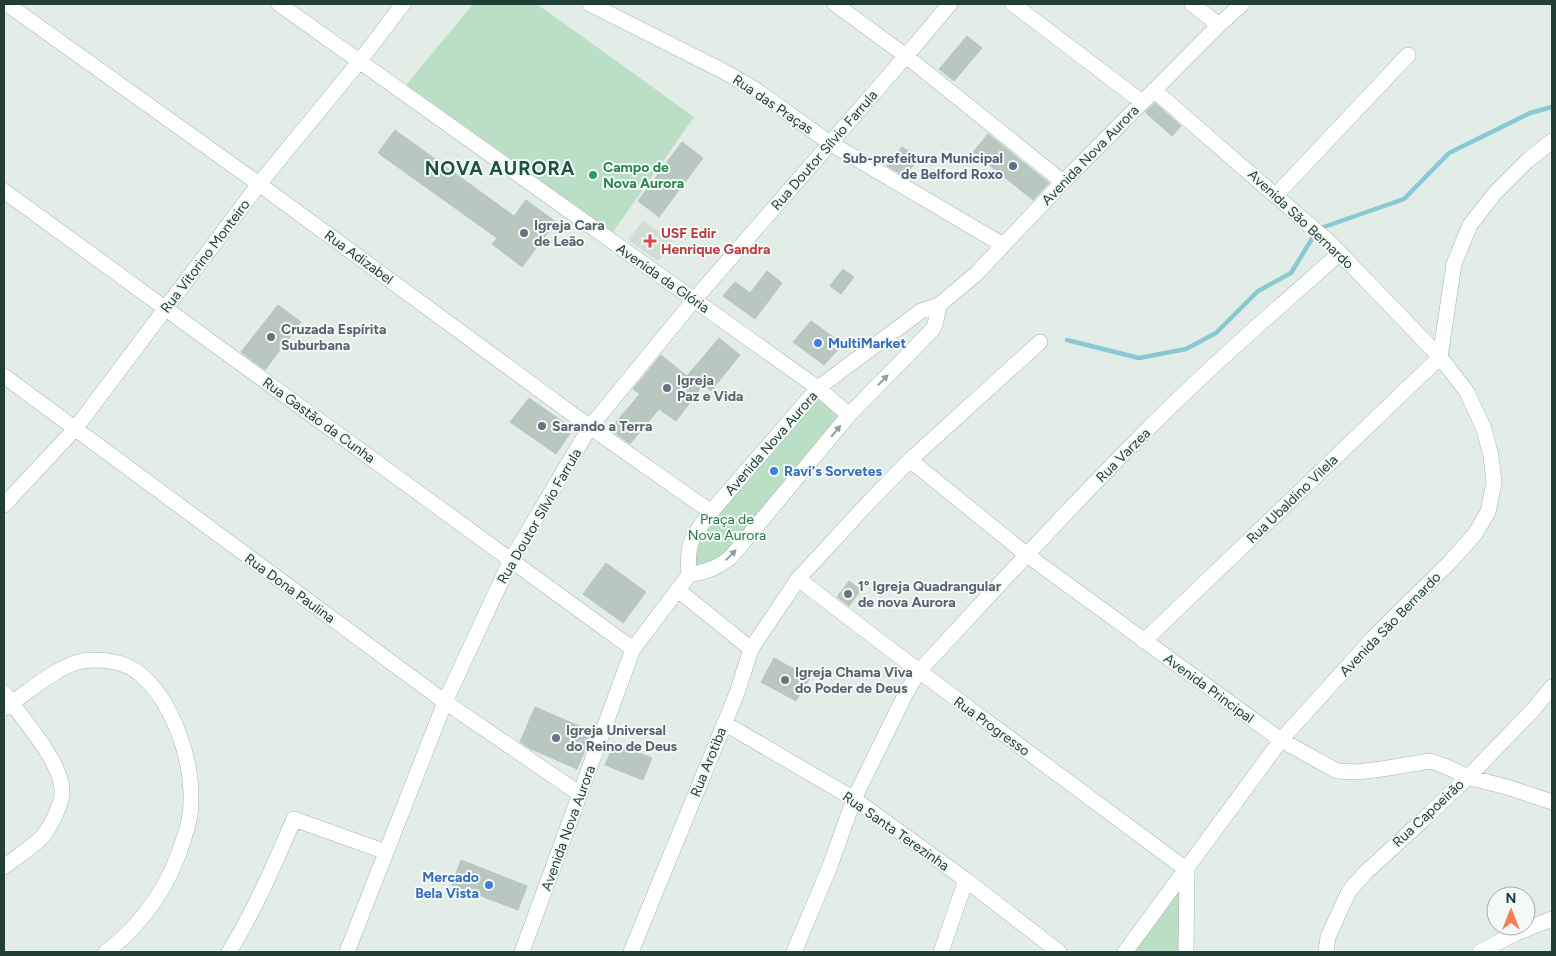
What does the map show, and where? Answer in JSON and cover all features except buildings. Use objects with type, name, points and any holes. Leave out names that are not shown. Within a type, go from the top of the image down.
[{"type":"street","name":"Rua Adizabel","points":[[7,4],[259,184],[590,427],[711,512]]},
{"type":"street","name":"Avenida da Glória","points":[[279,4],[818,388],[849,415]]},
{"type":"street","name":"Rua Vitorino Monteiro","points":[[4,504],[75,429],[259,184],[359,62],[403,4]]},
{"type":"street","name":"Rua das Praças","points":[[590,4],[725,72],[756,90],[830,143],[1003,246]]},
{"type":"street","points":[[835,4],[906,56],[1062,182]]},
{"type":"street","name":"Rua Doutor Sílvio Farrula","points":[[347,952],[445,702],[511,560],[590,427],[694,300],[950,4]]},
{"type":"street","points":[[1014,4],[1142,102]]},
{"type":"street","points":[[1192,4],[1219,25]]},
{"type":"street","name":"Avenida Nova Aurora","points":[[522,952],[633,649],[688,575],[687,558],[695,532],[818,388],[921,311],[939,305],[976,274],[1062,182],[1242,4]]},
{"type":"street","points":[[1276,195],[1408,54]]},
{"type":"street","name":"Avenida São Bernardo","points":[[1125,952],[1281,740],[1374,637],[1450,562],[1475,534],[1488,512],[1494,483],[1491,456],[1484,429],[1467,392],[1440,357],[1335,248],[1154,90]]},
{"type":"street","points":[[1440,357],[1454,264],[1470,225],[1496,193],[1528,160],[1552,141]]},
{"type":"street","name":"Rua Gastão da Cunha","points":[[4,191],[633,649]]},
{"type":"street","name":"Rua Varzea","points":[[794,952],[830,866],[854,799],[906,693],[919,672],[1135,442],[1335,248]]},
{"type":"street","points":[[688,575],[720,566],[731,556],[849,415],[932,330],[935,325],[939,305]]},
{"type":"street","name":"Rua Arotiba","points":[[631,952],[737,693],[750,649],[798,579],[869,502],[910,460],[1040,342]]},
{"type":"street","name":"Rua Ubaldino Vilela","points":[[1144,641],[1440,357]]},
{"type":"street","name":"Rua Dona Paulina","points":[[4,376],[445,702],[580,794]]},
{"type":"street","name":"Avenida Principal","points":[[910,460],[1027,555],[1144,641],[1281,740],[1337,771],[1357,772],[1430,761],[1468,777],[1552,802]]},
{"type":"street","name":"Rua Progresso","points":[[798,579],[919,672],[1187,870]]},
{"type":"street","points":[[678,590],[750,649]]},
{"type":"street","points":[[4,867],[43,836],[58,810],[62,790],[57,772],[49,755],[6,701],[58,671],[80,662],[98,660],[123,665],[139,673],[154,688],[181,737],[190,775],[191,802],[185,836],[175,866],[151,908],[124,938],[106,952]]},
{"type":"street","name":"Rua Capoeirão","points":[[1326,952],[1328,937],[1349,891],[1366,872],[1468,777],[1532,711],[1552,686]]},
{"type":"street","name":"Rua Santa Terezinha","points":[[724,723],[854,799],[966,880],[1059,952]]},
{"type":"street","points":[[229,952],[262,895],[294,819],[386,852]]},
{"type":"street","points":[[1186,952],[1187,870]]},
{"type":"street","points":[[941,952],[966,880]]},
{"type":"street","points":[[1480,952],[1516,933],[1552,919]]},
{"type":"shaded area","name":"USF Edir Henrique Gandra","points":[[643,221],[673,241],[658,261],[628,240]]},
{"type":"green space","name":"Campo de Nova Aurora","points":[[473,4],[537,4],[694,117],[613,232],[406,85]]},
{"type":"green space","name":"Praça de Nova Aurora","points":[[818,388],[849,415],[740,546],[689,575],[690,544]]},
{"type":"green space","points":[[1187,870],[1186,952],[1125,952]]},
{"type":"waterway","points":[[1067,340],[1139,358],[1186,349],[1216,333],[1258,291],[1291,273],[1318,229],[1404,199],[1449,153],[1530,113],[1552,107]]},
{"type":"place","name":"Sub-prefeitura Municipal de Belford Roxo","points":[[1013,166]]},
{"type":"place","name":"Campo de Nova Aurora","points":[[593,175]]},
{"type":"place","name":"Igreja Cara de Leão","points":[[524,233]]},
{"type":"place","name":"USF Edir Henrique Gandra","points":[[650,241]]},
{"type":"place","name":"Cruzada Espírita Suburbana","points":[[271,337]]},
{"type":"place","name":"MultiMarket","points":[[818,343]]},
{"type":"place","name":"Igreja Paz e Vida","points":[[667,388]]},
{"type":"place","name":"Sarando a Terra","points":[[542,426]]},
{"type":"place","name":"Ravi's Sorvetes","points":[[774,471]]},
{"type":"place","name":"1° Igreja Quadrangular de nova Aurora","points":[[848,594]]},
{"type":"place","name":"Igreja Chama Viva do Poder de Deus","points":[[785,680]]},
{"type":"place","name":"Igreja Universal do Reino de Deus","points":[[556,738]]},
{"type":"place","name":"Mercado Bela Vista","points":[[489,885]]},
{"type":"district","name":"NOVA AURORA","points":[[500,168]]}]
